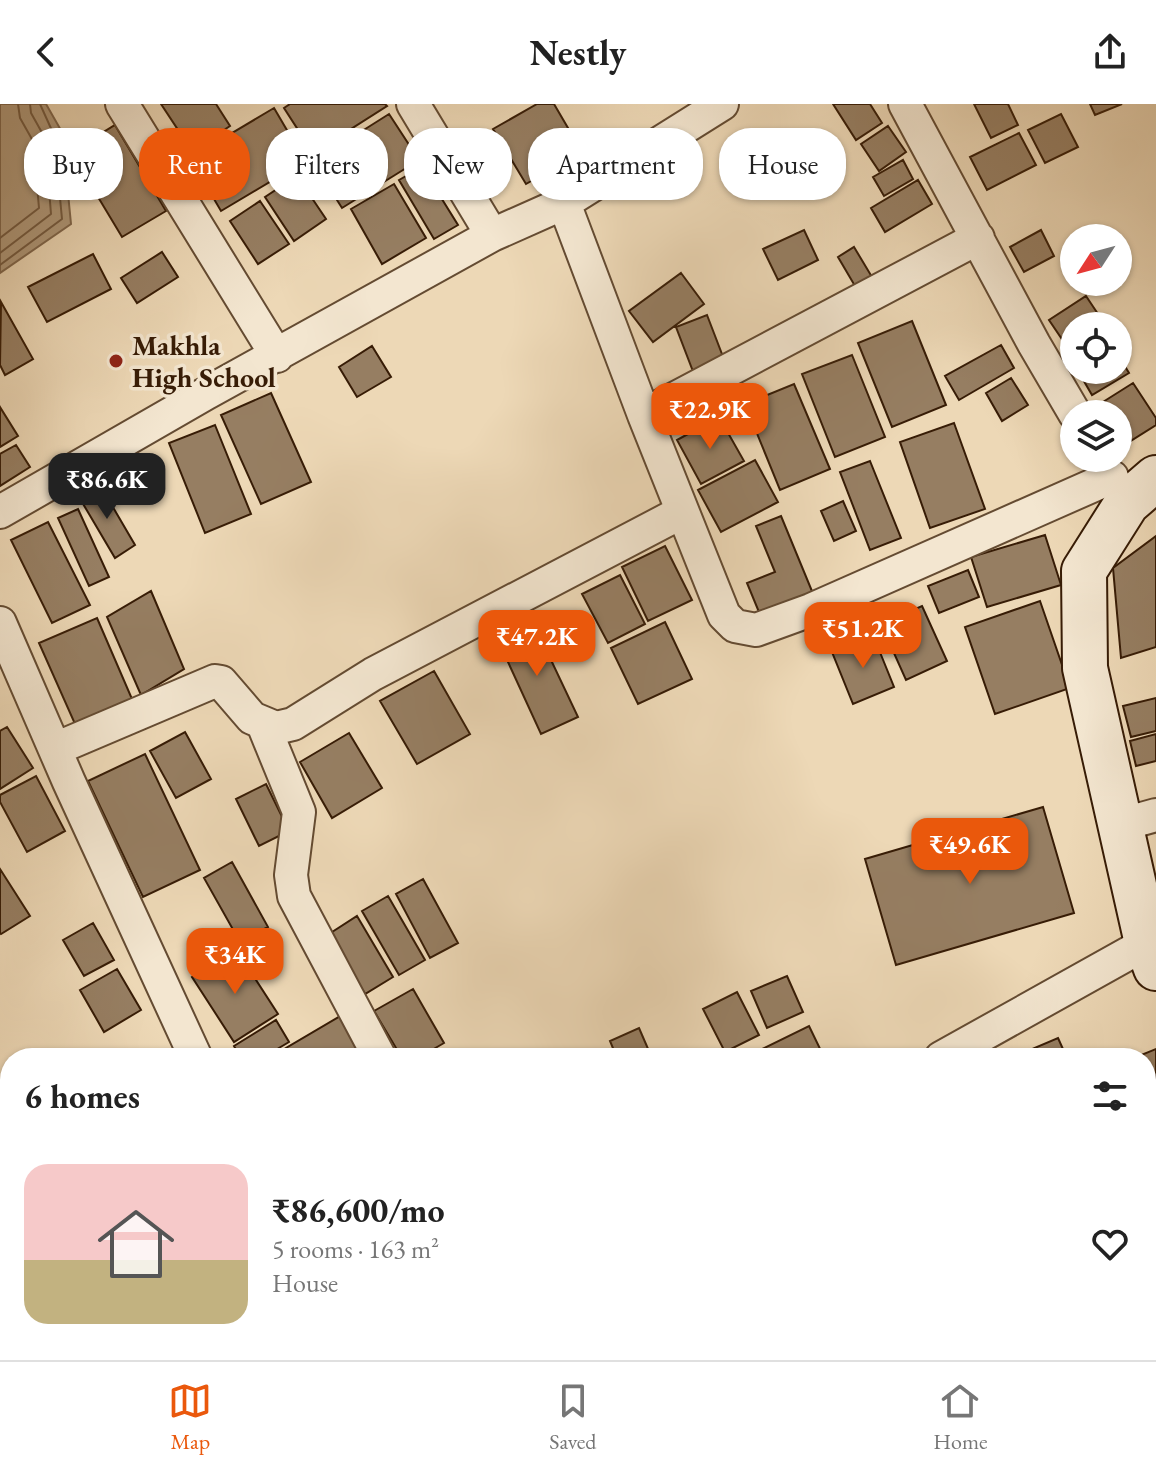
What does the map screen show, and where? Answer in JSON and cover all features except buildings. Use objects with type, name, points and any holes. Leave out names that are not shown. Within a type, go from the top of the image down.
[{"type":"main road","points":[[1124,479],[1084,571],[1085,668],[1138,820],[1151,956]]},
{"type":"street","points":[[122,104],[277,356]]},
{"type":"street","points":[[413,104],[492,235]]},
{"type":"street","points":[[0,512],[492,235],[564,203],[722,104]]},
{"type":"street","points":[[918,108],[978,238],[1067,400]]},
{"type":"street","points":[[564,203],[682,512],[724,615],[735,626],[756,630],[811,610],[1124,479]]},
{"type":"street","points":[[644,415],[978,238]]},
{"type":"street","points":[[55,749],[215,681],[223,684],[252,718],[276,728],[293,724],[373,674],[682,512]]},
{"type":"street","points":[[0,623],[186,1048]]},
{"type":"street","points":[[263,724],[299,812],[291,875],[294,896],[375,1048]]},
{"type":"street","points":[[962,1048],[1151,956]]},
{"type":"water","points":[[0,104],[46,104],[60,128],[24,128],[24,200],[69,200],[71,224],[0,273]]},
{"type":"place","name":"Makhla High School","points":[[116,361]]}]
